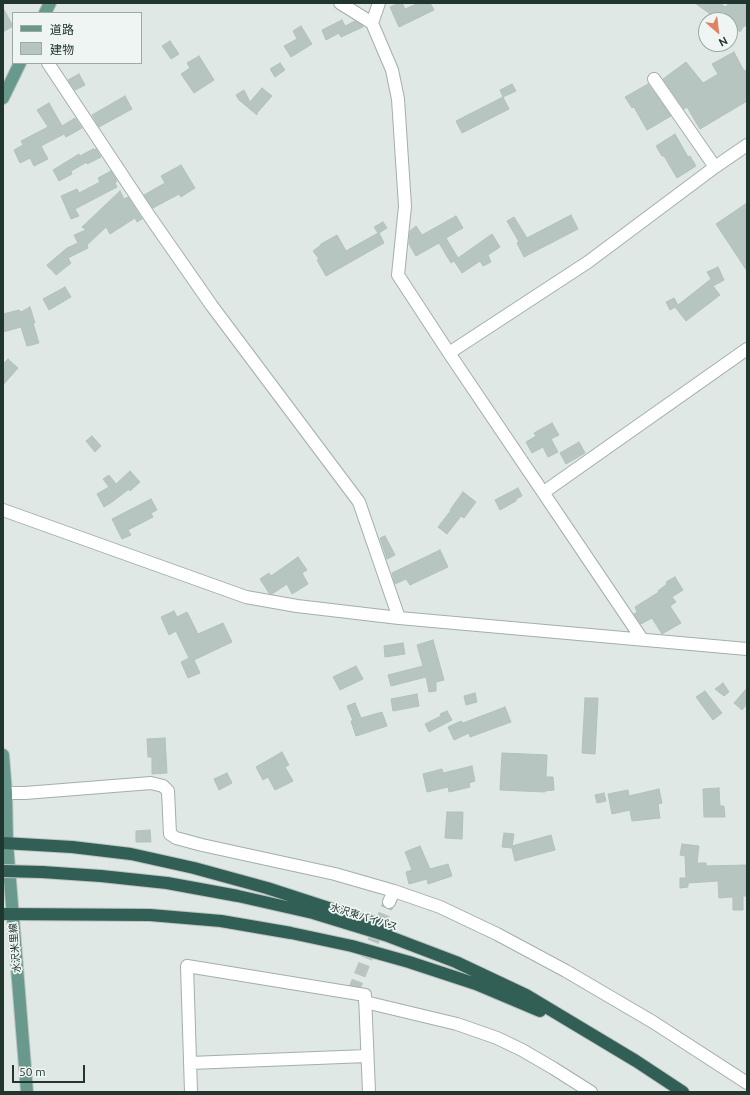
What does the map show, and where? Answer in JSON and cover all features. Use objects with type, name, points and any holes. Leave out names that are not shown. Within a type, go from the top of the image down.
[{"type":"highway","points":[[5,843],[72,847],[131,854],[194,868],[267,888],[392,929],[453,955],[496,976],[526,996]]},
{"type":"highway","name":"水沢東バイパス","points":[[3,871],[100,876],[167,883],[238,896],[312,913],[386,935],[456,962],[526,996],[636,1061],[683,1092]]},
{"type":"highway","points":[[8,914],[150,915],[221,921],[291,933],[352,946],[409,962],[469,982],[581,1029]]},
{"type":"main road","points":[[46,12],[50,3]]},
{"type":"main road","points":[[3,98],[20,64]]},
{"type":"main road","name":"水沢米里線","points":[[3,755],[6,793],[5,843],[8,914],[27,1092]]},
{"type":"street","points":[[340,3],[372,23],[392,70],[398,99],[405,206],[398,275],[642,639]]},
{"type":"street","points":[[372,23],[380,3]]},
{"type":"street","points":[[49,64],[150,218],[212,306],[360,502],[399,618]]},
{"type":"street","points":[[654,78],[715,167]]},
{"type":"street","points":[[449,352],[588,262],[715,167],[747,145]]},
{"type":"street","points":[[544,492],[747,349]]},
{"type":"street","points":[[3,510],[246,597],[297,606],[399,618],[747,649]]},
{"type":"street","points":[[6,793],[24,793],[151,783],[163,786],[168,791],[170,834],[176,838],[336,874],[394,891],[440,907],[497,934],[566,971],[652,1022],[747,1083]]},
{"type":"street","points":[[389,902],[394,891]]},
{"type":"street","points":[[191,1092],[187,966],[365,995],[369,1092]]},
{"type":"street","points":[[366,1002],[457,1024],[497,1038],[522,1050],[591,1092]]},
{"type":"street","points":[[190,1063],[367,1056]]},
{"type":"building","points":[[402,3],[405,9],[419,3],[430,3],[434,10],[399,27],[390,7]]},
{"type":"building","points":[[695,3],[720,3],[725,7],[730,3],[747,3],[747,25],[743,27],[740,32],[738,30],[738,12],[707,12]]},
{"type":"building","points":[[3,8],[12,27],[3,32]]},
{"type":"building","points":[[342,20],[345,26],[355,21],[363,27],[341,37],[339,33],[326,40],[322,30]]},
{"type":"building","points":[[301,26],[312,44],[291,57],[284,46],[297,39],[293,31]]},
{"type":"building","points":[[170,41],[179,54],[171,59],[162,46]]},
{"type":"building","points":[[734,52],[744,71],[747,69],[747,101],[700,129],[687,107],[684,109],[663,79],[686,62],[703,83],[718,74],[712,64]]},
{"type":"building","points":[[199,56],[214,80],[194,93],[181,74],[190,68],[187,63]]},
{"type":"building","points":[[280,63],[285,70],[275,77],[270,69]]},
{"type":"building","points":[[79,74],[85,85],[75,90],[68,80]]},
{"type":"building","points":[[512,84],[516,91],[503,97],[500,90]]},
{"type":"building","points":[[648,84],[671,116],[647,130],[634,107],[632,108],[625,97]]},
{"type":"building","points":[[262,88],[272,96],[257,113],[257,115],[239,100],[236,95],[244,90],[250,102]]},
{"type":"building","points":[[125,96],[132,109],[99,127],[92,115]]},
{"type":"building","points":[[503,97],[509,109],[462,133],[456,121]]},
{"type":"building","points":[[49,103],[62,126],[75,118],[82,128],[66,137],[64,134],[41,146],[48,159],[34,166],[30,158],[20,163],[14,150],[23,145],[21,141],[48,127],[37,110]]},
{"type":"building","points":[[675,134],[688,157],[690,156],[696,166],[677,178],[664,156],[662,156],[656,146]]},
{"type":"building","points":[[93,149],[96,149],[101,157],[87,164],[87,162],[71,171],[72,174],[59,181],[53,170],[79,154],[80,156]]},
{"type":"building","points":[[181,165],[195,188],[181,197],[179,194],[153,208],[144,195],[165,183],[161,176]]},
{"type":"building","points":[[111,171],[117,181],[115,183],[117,187],[75,209],[79,216],[71,219],[61,196],[77,189],[79,193],[100,182],[98,178]]},
{"type":"building","points":[[120,191],[124,199],[128,197],[142,219],[137,222],[135,218],[110,234],[106,227],[87,245],[88,248],[68,258],[71,263],[56,275],[47,265],[67,248],[78,243],[74,235],[86,230],[82,227]]},
{"type":"building","points":[[747,203],[747,271],[716,224]]},
{"type":"building","points":[[571,215],[578,229],[524,257],[517,243],[519,242],[507,221],[514,217],[527,238]]},
{"type":"building","points":[[456,216],[463,228],[446,238],[458,258],[492,234],[500,247],[488,255],[491,262],[483,266],[480,261],[462,273],[454,261],[451,263],[439,243],[416,256],[409,244],[410,231],[416,226],[422,235]]},
{"type":"building","points":[[383,222],[387,228],[379,233],[384,243],[326,276],[317,260],[319,259],[313,251],[321,244],[337,235],[346,251],[378,233],[374,227]]},
{"type":"building","points":[[718,267],[724,280],[713,286],[720,295],[686,321],[675,307],[670,310],[666,302],[674,298],[678,305],[711,279],[707,272]]},
{"type":"building","points":[[65,287],[71,297],[49,310],[43,299]]},
{"type":"building","points":[[30,307],[39,343],[27,346],[21,327],[3,332],[3,314],[19,310],[21,312]]},
{"type":"building","points":[[8,359],[18,368],[3,385],[3,364]]},
{"type":"building","points":[[552,423],[559,435],[551,439],[558,452],[548,457],[543,447],[532,453],[526,442],[536,436],[534,433]]},
{"type":"building","points":[[92,436],[101,446],[95,452],[86,441]]},
{"type":"building","points":[[579,442],[585,453],[566,464],[560,453]]},
{"type":"building","points":[[130,471],[140,482],[130,491],[129,489],[104,507],[97,494],[109,487],[103,479],[109,475],[116,484]]},
{"type":"building","points":[[518,488],[522,496],[500,510],[495,500]]},
{"type":"building","points":[[463,492],[476,502],[464,518],[461,516],[447,534],[438,527]]},
{"type":"building","points":[[151,499],[157,510],[151,513],[153,517],[128,530],[131,535],[122,539],[112,519]]},
{"type":"building","points":[[385,536],[395,555],[387,559],[380,538]]},
{"type":"building","points":[[440,550],[448,567],[410,585],[406,579],[395,584],[392,573]]},
{"type":"building","points":[[298,557],[307,570],[302,573],[308,584],[292,594],[287,584],[272,594],[269,593],[260,579],[269,573],[271,576]]},
{"type":"building","points":[[675,577],[683,590],[672,597],[676,602],[670,606],[681,623],[662,634],[652,618],[641,624],[634,614],[637,612],[635,607],[659,592],[658,591],[667,584],[666,582]]},
{"type":"building","points":[[174,611],[177,617],[187,612],[198,634],[223,623],[232,642],[194,660],[200,673],[188,678],[181,662],[189,658],[176,631],[169,635],[161,617]]},
{"type":"building","points":[[433,640],[444,680],[436,682],[436,691],[429,692],[426,677],[391,686],[388,675],[423,666],[417,645]]},
{"type":"building","points":[[403,643],[405,654],[385,657],[384,646]]},
{"type":"building","points":[[356,666],[363,679],[340,690],[333,677]]},
{"type":"building","points":[[723,683],[729,692],[724,696],[715,689]]},
{"type":"building","points":[[747,688],[747,704],[742,710],[734,703]]},
{"type":"building","points":[[705,691],[722,713],[713,720],[696,697]]},
{"type":"building","points":[[475,693],[477,702],[466,705],[464,696]]},
{"type":"building","points":[[417,694],[419,706],[393,711],[391,699]]},
{"type":"building","points":[[585,698],[598,698],[595,754],[582,753]]},
{"type":"building","points":[[355,703],[361,718],[382,712],[387,726],[356,736],[351,721],[353,721],[347,706]]},
{"type":"building","points":[[505,707],[511,722],[470,737],[469,733],[454,740],[448,727],[461,721],[463,723]]},
{"type":"building","points":[[447,711],[452,720],[429,732],[425,724],[441,716],[440,714]]},
{"type":"building","points":[[165,738],[167,773],[152,774],[152,757],[148,757],[147,739]]},
{"type":"building","points":[[282,752],[289,765],[285,767],[293,781],[275,790],[268,777],[263,780],[256,767]]},
{"type":"building","points":[[502,753],[547,755],[546,777],[553,777],[554,790],[545,792],[500,790]]},
{"type":"building","points":[[472,766],[475,781],[469,783],[470,787],[449,792],[448,787],[427,792],[423,774],[442,769],[443,773]]},
{"type":"building","points":[[227,773],[232,783],[219,790],[214,779]]},
{"type":"building","points":[[719,788],[720,806],[724,806],[725,817],[704,817],[703,789]]},
{"type":"building","points":[[659,789],[662,803],[658,804],[660,818],[632,821],[630,810],[612,814],[608,794],[628,790],[629,796]]},
{"type":"building","points":[[604,793],[606,801],[597,803],[595,795]]},
{"type":"building","points":[[447,812],[463,812],[462,839],[445,838]]},
{"type":"building","points":[[150,830],[151,842],[136,842],[136,831]]},
{"type":"building","points":[[504,833],[514,834],[512,846],[551,835],[555,850],[515,861],[512,848],[502,847]]},
{"type":"building","points":[[682,844],[699,846],[697,863],[706,863],[706,866],[747,865],[747,896],[743,896],[743,910],[733,910],[733,897],[719,898],[718,881],[688,883],[688,887],[680,888],[680,878],[686,878],[685,856],[680,855]]},
{"type":"building","points":[[420,846],[430,869],[448,864],[452,876],[428,884],[427,879],[409,884],[406,872],[412,870],[405,852]]},
{"type":"tunnel","points":[[353,992],[389,902]]}]
